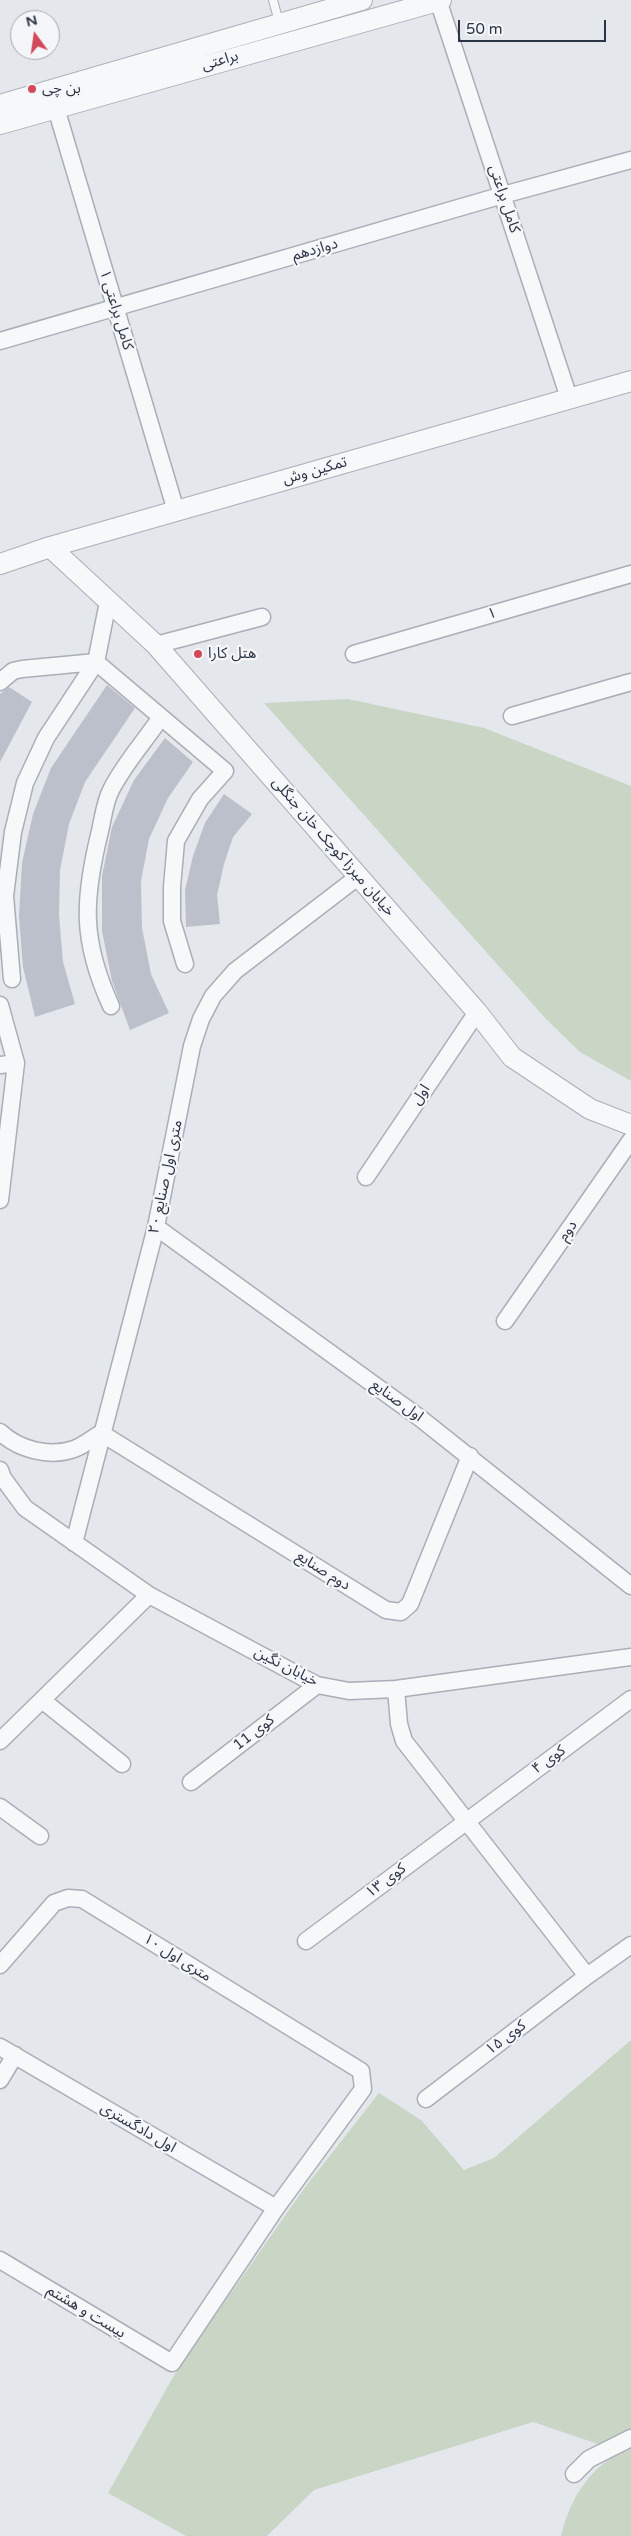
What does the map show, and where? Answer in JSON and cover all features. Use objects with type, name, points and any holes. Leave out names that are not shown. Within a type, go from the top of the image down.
[{"type":"street","name":"براعتی","points":[[0,124],[53,100],[280,23],[362,0]]},
{"type":"street","name":"براعتی","points":[[0,105],[53,100],[439,0]]},
{"type":"street","name":"کامل براعتی","points":[[439,0],[569,398]]},
{"type":"street","name":"کامل براعتی ۱","points":[[53,100],[176,511]]},
{"type":"street","name":"دوازدهم","points":[[0,341],[502,195],[631,160]]},
{"type":"street","name":"تمکین وش","points":[[0,564],[50,547],[631,381]]},
{"type":"street","name":"خیابان میرزا کوچک خان جنگلی","points":[[50,547],[156,646],[476,1012],[512,1058],[590,1109],[631,1125]]},
{"type":"street","name":"۱","points":[[354,654],[631,574]]},
{"type":"street","points":[[12,979],[5,896],[13,832],[25,783],[46,738],[96,662],[108,602]]},
{"type":"street","points":[[156,646],[262,617]]},
{"type":"street","points":[[0,682],[13,671],[22,669],[96,662],[225,772],[200,799],[176,841],[172,887],[172,921],[185,964]]},
{"type":"street","points":[[512,716],[631,682]]},
{"type":"street","points":[[111,1006],[102,986],[88,939],[87,899],[96,846],[110,791],[161,717]]},
{"type":"street","name":"۲۰ متری اول صنایع","points":[[74,1543],[156,1226],[192,1046],[201,1019],[213,996],[235,970],[358,876]]},
{"type":"street","points":[[0,1005],[8,1064],[0,1200]]},
{"type":"street","name":"اول","points":[[366,1177],[476,1012]]},
{"type":"street","name":"دوم","points":[[505,1322],[631,1140]]},
{"type":"street","name":"اول صنایع","points":[[156,1226],[470,1456],[631,1586]]},
{"type":"street","points":[[0,1432],[10,1441],[41,1452],[73,1449],[101,1433]]},
{"type":"street","name":"دوم صنایع","points":[[101,1433],[386,1610],[401,1612],[410,1604],[470,1456]]},
{"type":"street","name":"خیابان نگین","points":[[1,1476],[24,1508],[149,1595],[317,1685],[349,1691],[396,1689],[631,1657]]},
{"type":"street","points":[[0,1741],[149,1595]]},
{"type":"street","name":"کوی 11","points":[[191,1782],[317,1685]]},
{"type":"street","points":[[396,1689],[399,1724],[404,1741],[587,1976]]},
{"type":"street","name":"کوی ۴","points":[[466,1821],[631,1699]]},
{"type":"street","points":[[42,1700],[122,1764]]},
{"type":"street","points":[[0,1806],[40,1836]]},
{"type":"street","name":"کوی ۱۳","points":[[306,1941],[466,1821]]},
{"type":"street","name":"۱۰ متری اول","points":[[0,1965],[54,1904],[68,1898],[82,1899],[361,2071],[363,2090],[276,2208]]},
{"type":"street","name":"کوی ۱۵","points":[[426,2099],[587,1976],[631,1945]]},
{"type":"street","name":"اول دادگستری","points":[[0,2047],[276,2208]]},
{"type":"street","points":[[0,2080],[15,2055]]},
{"type":"street","name":"بیست و هشتم","points":[[0,2260],[172,2363],[276,2208]]},
{"type":"street","points":[[574,2474],[589,2459],[631,2438]]},
{"type":"lane","points":[[273,0],[280,23]]},
{"type":"green space","points":[[348,699],[484,728],[631,786],[631,1081],[580,1052],[546,1019],[264,703]]},
{"type":"green space","points":[[631,2040],[631,2432],[601,2445],[533,2422],[314,2490],[267,2536],[186,2536],[108,2493],[177,2370],[303,2190],[379,2093],[421,2120],[464,2170],[494,2158]]},
{"type":"green space","points":[[626,2447],[631,2447],[631,2536],[561,2536],[571,2507],[584,2484],[602,2465]]},
{"type":"building","points":[[107,685],[135,708],[85,782],[69,824],[60,870],[59,915],[63,962],[75,1004],[35,1017],[23,967],[19,916],[22,863],[33,814],[51,768]]},
{"type":"building","points":[[9,687],[32,702],[0,762],[0,694]]},
{"type":"building","points":[[165,738],[193,762],[168,798],[149,839],[141,881],[142,928],[151,974],[169,1013],[130,1030],[112,981],[102,931],[102,876],[112,827],[134,780]]},
{"type":"building","points":[[224,794],[252,814],[233,837],[224,864],[217,895],[220,924],[186,927],[185,890],[193,856],[205,823]]},
{"type":"place","name":"بن چی","points":[[32,89]]},
{"type":"place","name":"هتل کارا","points":[[198,654]]}]
